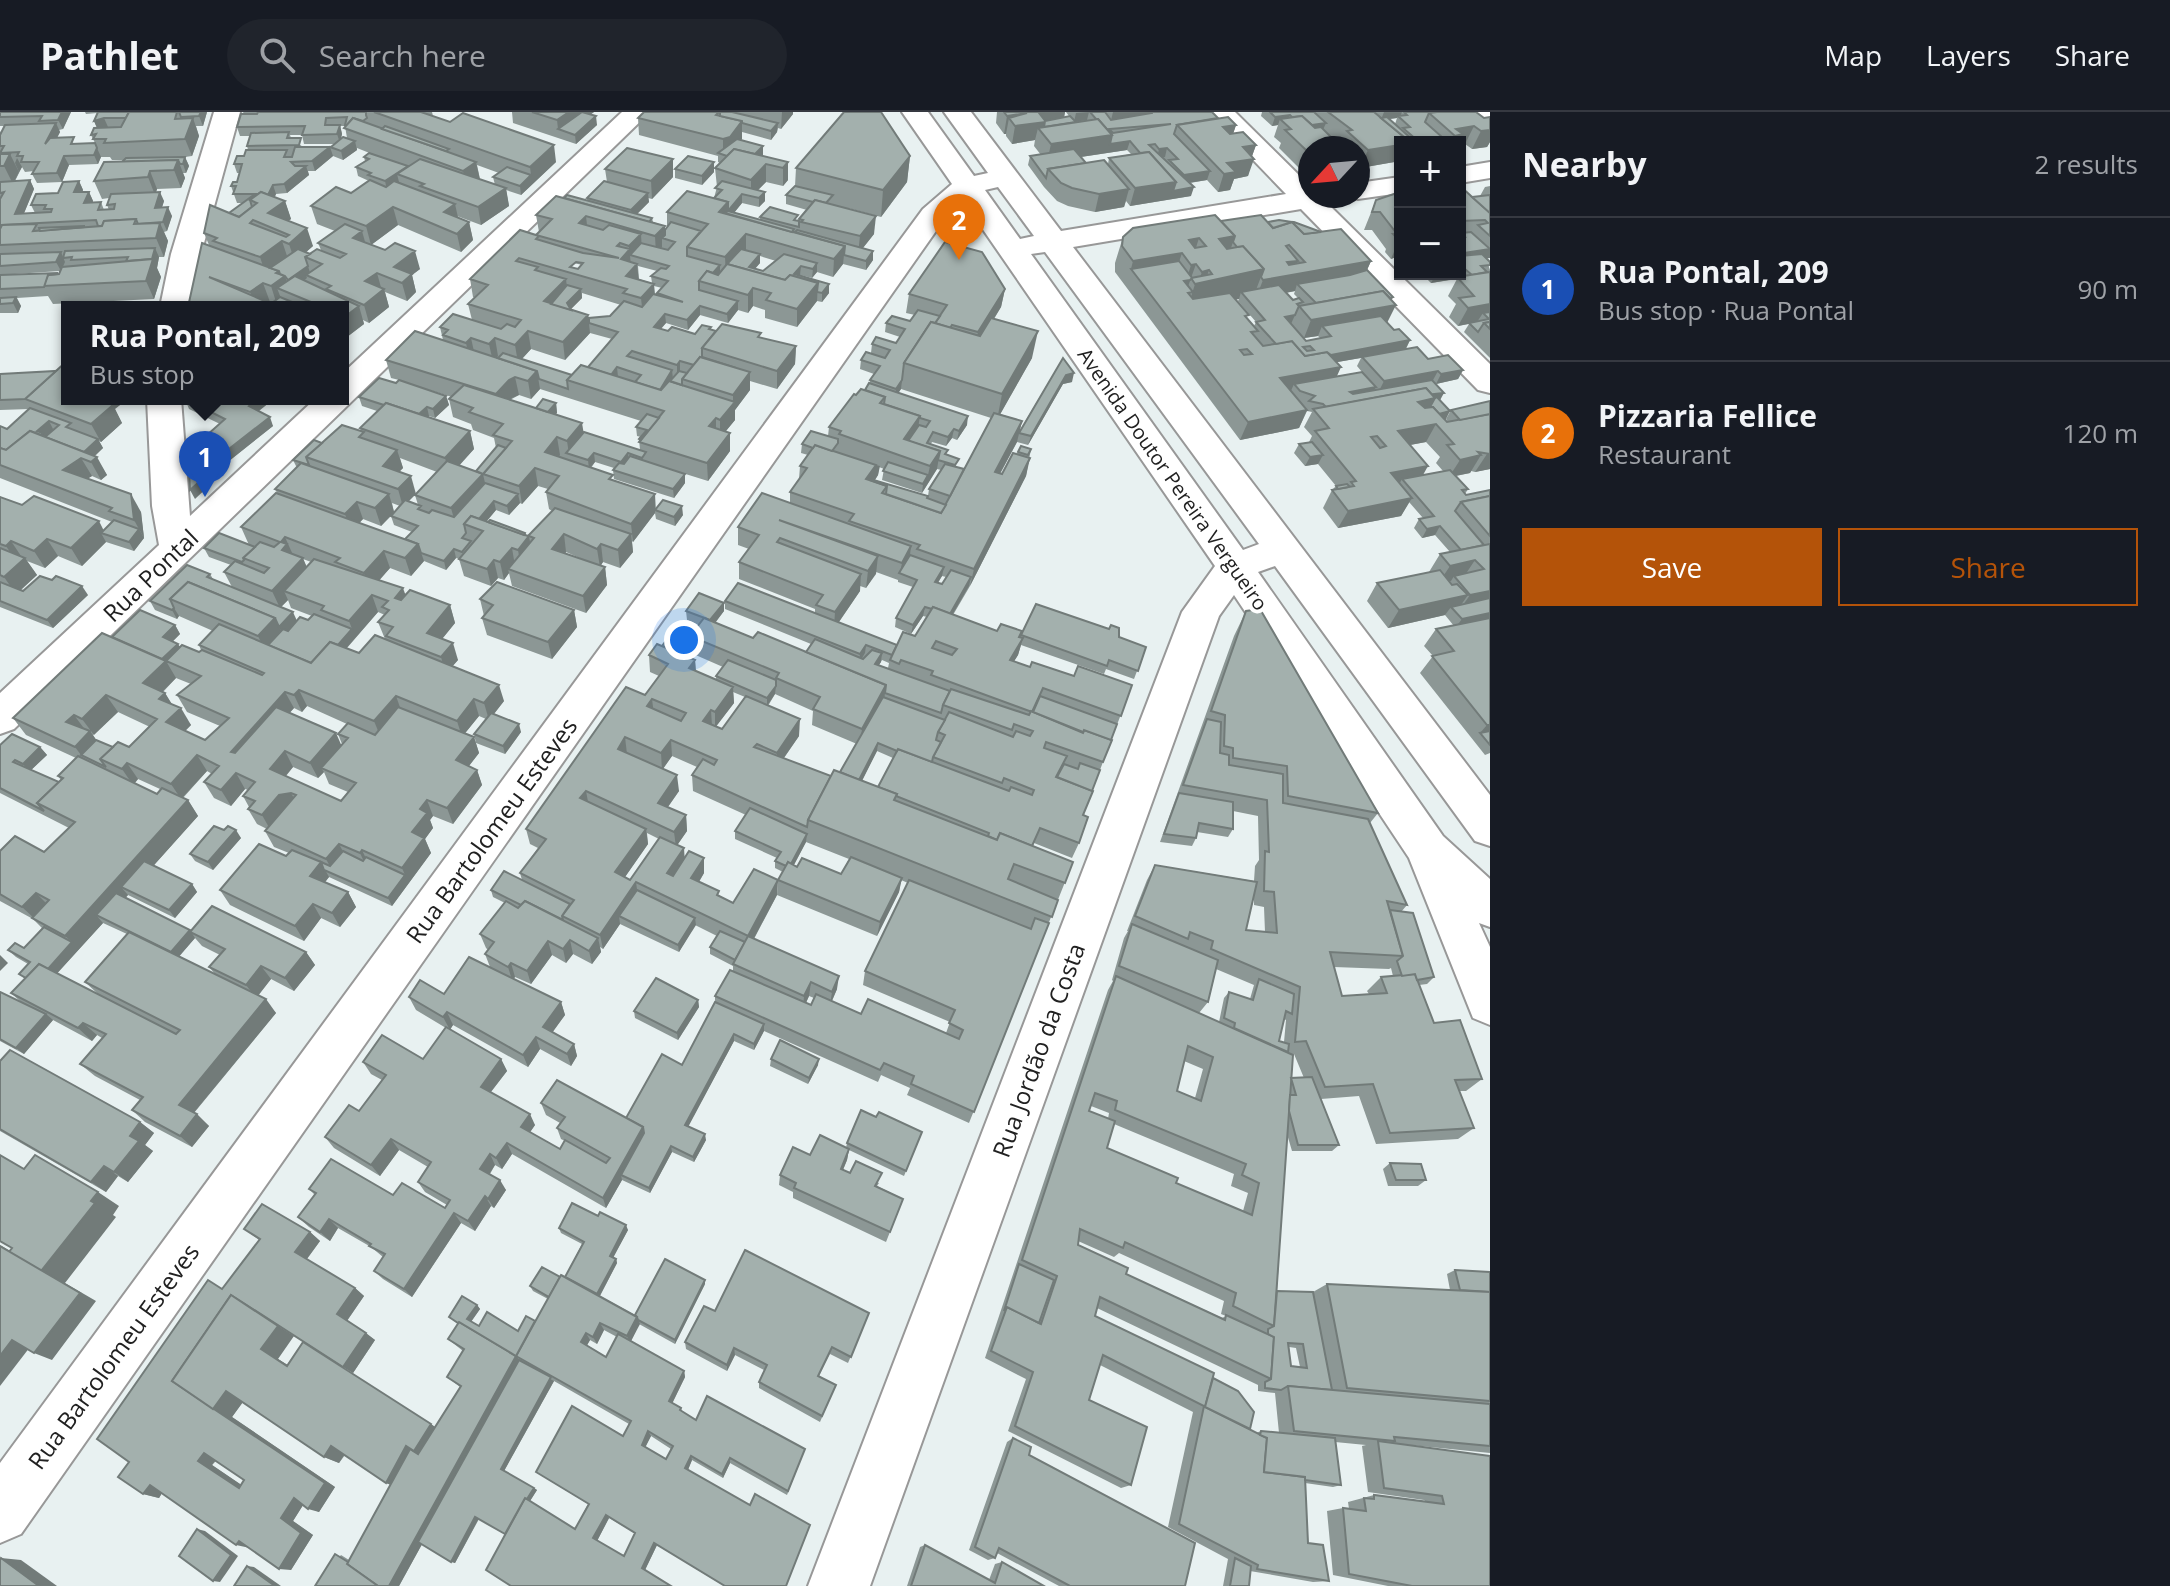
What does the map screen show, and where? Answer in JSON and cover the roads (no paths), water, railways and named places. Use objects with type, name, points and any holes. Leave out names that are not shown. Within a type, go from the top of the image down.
[{"type":"street","points":[[177,301],[186,254],[227,112]]},
{"type":"street","points":[[349,385],[637,112]]},
{"type":"street","name":"Avenida Doutor Pereira Vergueiro","points":[[915,112],[1051,242],[1490,828]]},
{"type":"street","name":"Avenida Doutor Pereira Vergueiro","points":[[957,112],[1011,249],[1427,849],[1490,1003]]},
{"type":"street","points":[[1220,112],[1298,180]]},
{"type":"street","points":[[1478,112],[1490,122]]},
{"type":"street","points":[[1466,174],[1490,170]]},
{"type":"street","name":"Rua Bartolomeu Esteves","points":[[0,1513],[933,215],[985,182]]},
{"type":"street","points":[[1370,189],[1394,186]]},
{"type":"street","points":[[1011,249],[1298,201]]},
{"type":"street","points":[[1327,208],[1490,383]]},
{"type":"street","points":[[164,405],[170,506],[178,548]]},
{"type":"street","name":"Rua Pontal","points":[[0,718],[329,405]]},
{"type":"street","points":[[1234,567],[1281,550]]},
{"type":"street","name":"Rua Jordão da Costa","points":[[839,1586],[1201,612],[1234,567]]},
{"type":"street","name":"Avenida Doutor Pereira Vergueiro","points":[[1427,849],[1490,907]]},
{"type":"place","name":"Pizzaria Fellice","points":[[959,260]]},
{"type":"place","name":"Rua Pontal, 209","points":[[205,497]]}]
